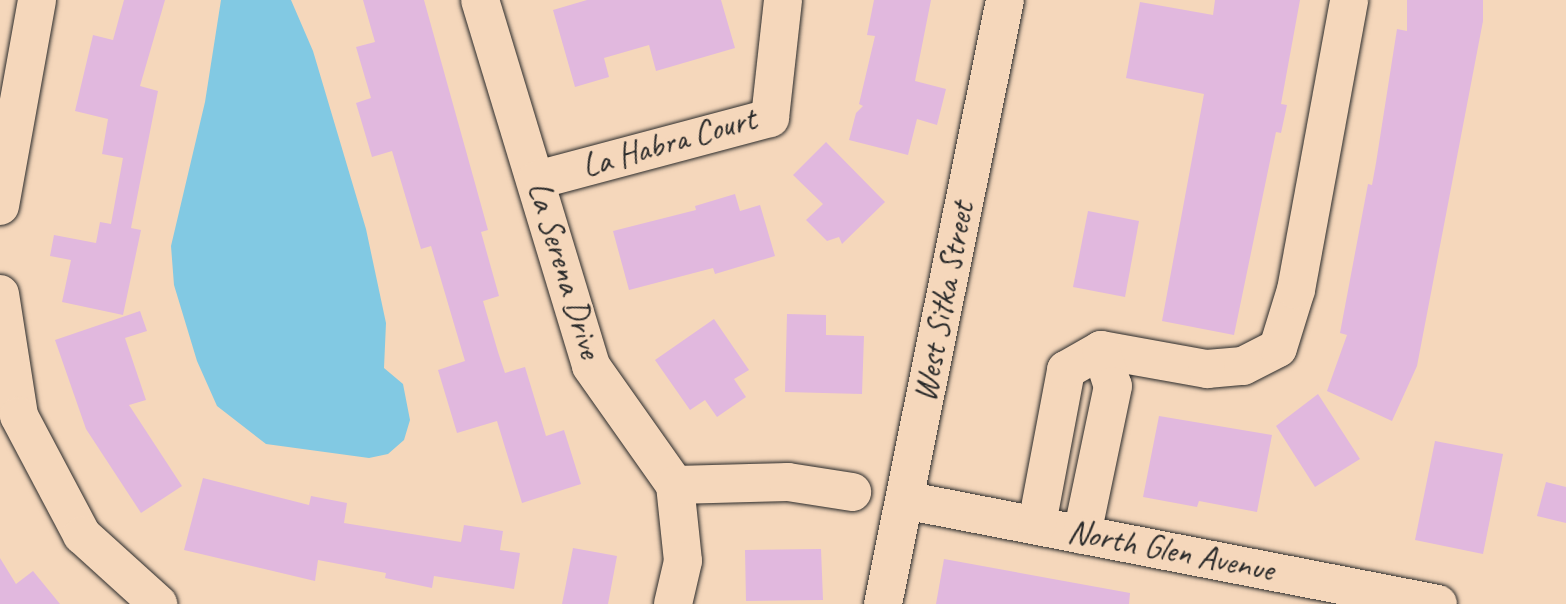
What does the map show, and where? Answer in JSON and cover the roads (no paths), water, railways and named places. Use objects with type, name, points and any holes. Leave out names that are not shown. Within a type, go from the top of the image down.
[{"type":"street","points":[[0,206],[15,45],[37,0]]},
{"type":"street","name":"La Serena Drive","points":[[480,0],[537,180],[591,366],[675,485],[683,561],[673,604]]},
{"type":"street","name":"La Habra Court","points":[[537,180],[769,118],[783,0]]},
{"type":"street","name":"West Sitka Street","points":[[883,604],[1005,0]]},
{"type":"street","points":[[1037,524],[1066,370],[1101,349],[1207,369],[1243,366],[1278,348],[1296,290],[1349,0]]},
{"type":"street","points":[[0,293],[19,416],[82,535],[158,604]]},
{"type":"street","points":[[1082,535],[1113,386],[1101,349]]},
{"type":"street","points":[[675,485],[788,482],[852,492]]},
{"type":"street","name":"North Glen Avenue","points":[[904,500],[1437,604]]},
{"type":"water","points":[[221,0],[291,0],[313,51],[366,229],[386,323],[384,368],[403,384],[410,420],[404,440],[388,454],[369,458],[266,444],[217,406],[197,361],[174,285],[171,246],[205,102]]}]
